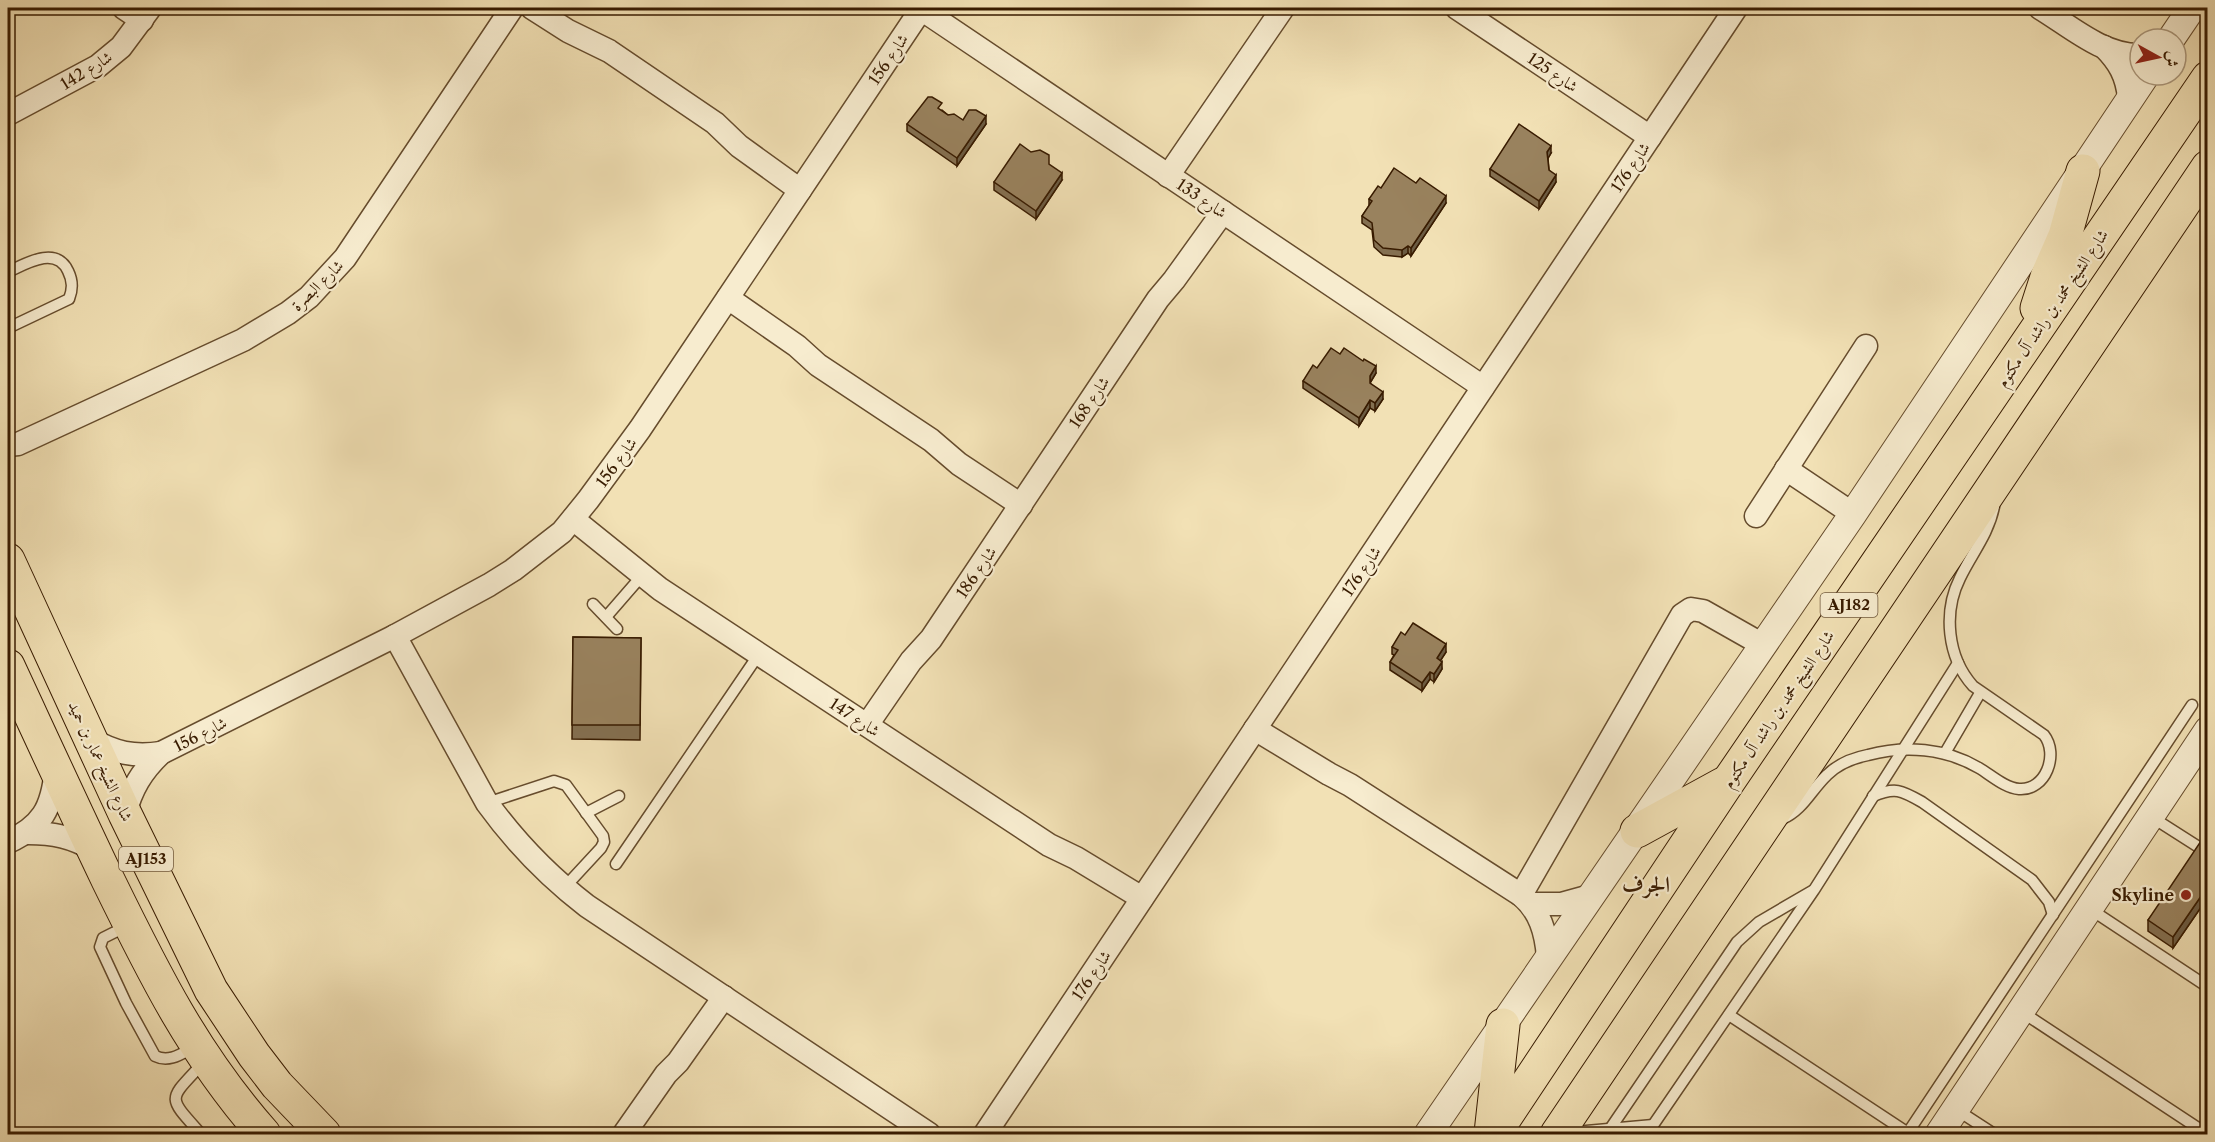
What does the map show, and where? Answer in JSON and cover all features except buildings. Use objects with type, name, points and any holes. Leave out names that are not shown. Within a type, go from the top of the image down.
[{"type":"main road","name":"شارع الشيخ محمد بن راشد آل مكتوم","points":[[1493,1134],[1728,782],[2208,78]]},
{"type":"main road","name":"AJ182","points":[[1557,1134],[2208,167]]},
{"type":"main road","points":[[2031,340],[2040,297],[2066,236],[2083,171]]},
{"type":"main road","name":"شارع الشيخ عمار بن حميد","points":[[8,560],[193,956],[231,1024],[278,1085],[324,1134]]},
{"type":"main road","name":"AJ153","points":[[8,666],[130,925],[171,1005],[200,1053],[244,1113],[264,1134]]},
{"type":"main road","points":[[1637,831],[1728,782]]},
{"type":"main road","points":[[1493,1134],[1503,1025]]},
{"type":"street","name":"شارع البصرة","points":[[11,448],[243,340],[288,314],[309,297],[328,279],[350,251],[512,8]]},
{"type":"street","points":[[532,8],[568,31],[609,51]]},
{"type":"street","points":[[553,8],[588,32],[609,51],[715,123],[739,146],[804,184]]},
{"type":"street","name":"شارع 133","points":[[921,8],[1483,387]]},
{"type":"street","name":"شارع 156","points":[[91,739],[124,754],[143,756],[161,753],[395,636],[489,585],[513,570],[567,525],[640,429],[921,8]]},
{"type":"street","points":[[1168,176],[1283,8]]},
{"type":"street","name":"شارع 125","points":[[1457,8],[1650,137]]},
{"type":"street","name":"شارع 176","points":[[985,1134],[1736,8]]},
{"type":"street","points":[[2040,8],[2104,47],[2128,53]]},
{"type":"street","points":[[2179,27],[2192,8]]},
{"type":"street","name":"شارع 142","points":[[8,114],[98,66],[121,46],[138,12]]},
{"type":"street","points":[[2104,47],[2122,70],[2129,98]]},
{"type":"street","points":[[1428,1134],[1853,514],[2137,87]]},
{"type":"street","name":"شارع 168","points":[[1024,499],[1158,298],[1174,280],[1216,208]]},
{"type":"street","points":[[724,304],[790,352],[818,365],[931,440],[959,464],[1024,499]]},
{"type":"street","points":[[1756,516],[1866,346]]},
{"type":"street","points":[[1786,469],[1853,514]]},
{"type":"street","name":"شارع 186","points":[[873,729],[911,661],[932,639],[1024,499]]},
{"type":"street","name":"شارع 147","points":[[567,525],[617,567],[660,589]]},
{"type":"street","name":"شارع 147","points":[[567,525],[660,589],[1049,845],[1071,865],[1138,904]]},
{"type":"street","points":[[1526,899],[1682,615],[1691,609],[1703,611],[1763,645]]},
{"type":"street","points":[[395,636],[488,803],[523,849],[564,888],[587,906],[929,1134]]},
{"type":"street","points":[[1259,723],[1329,774],[1350,784],[1526,899],[1561,904],[1590,896]]},
{"type":"street","points":[[1939,1134],[2208,730]]},
{"type":"street","name":"شارع 156","points":[[125,814],[129,797],[137,780],[161,753]]},
{"type":"street","points":[[17,838],[45,811],[53,791],[56,770]]},
{"type":"street","points":[[17,838],[56,834],[94,850]]},
{"type":"street","points":[[1526,899],[1544,929],[1548,957]]},
{"type":"street","points":[[624,1134],[666,1074],[678,1062],[718,993]]},
{"type":"lane","points":[[8,272],[46,257],[58,260],[67,268],[72,281],[72,291],[69,299],[8,328]]},
{"type":"lane","points":[[1767,824],[1795,812],[1827,775],[1842,764],[1868,754],[1902,750],[1945,753],[1968,761],[2005,784],[2018,789],[2031,787],[2037,783],[2048,768],[2052,754],[2049,741],[2044,735],[1980,693],[1966,679],[1952,645],[1950,628],[1954,594],[1960,578],[1986,533],[1997,482]]},
{"type":"lane","points":[[606,618],[639,579]]},
{"type":"lane","points":[[593,604],[617,629]]},
{"type":"lane","points":[[616,864],[759,654]]},
{"type":"lane","points":[[1557,1134],[1610,1129],[1650,1130],[1814,890],[1958,663]]},
{"type":"lane","points":[[1945,753],[1980,693]]},
{"type":"lane","points":[[1729,1015],[1907,1134],[2192,705]]},
{"type":"lane","points":[[488,803],[549,782],[558,781],[566,785],[603,836],[603,845],[564,888]]},
{"type":"lane","points":[[1872,797],[1887,790],[1902,790],[1922,802],[2032,880],[2049,902],[2053,915]]},
{"type":"lane","points":[[586,813],[619,796]]},
{"type":"lane","points":[[2109,830],[2146,823],[2208,853]]},
{"type":"lane","points":[[1610,1129],[1737,942],[1759,922],[1814,890]]},
{"type":"lane","points":[[2089,909],[2208,987]]},
{"type":"lane","points":[[2021,1011],[2207,1134]]},
{"type":"lane","points":[[200,1053],[178,1090],[175,1100],[179,1109],[201,1134]]},
{"type":"lane","points":[[1956,1110],[1994,1134]]},
{"type":"place","name":"Skyline","points":[[2186,895]]},
{"type":"district","name":"الجرف","points":[[1646,884]]}]
